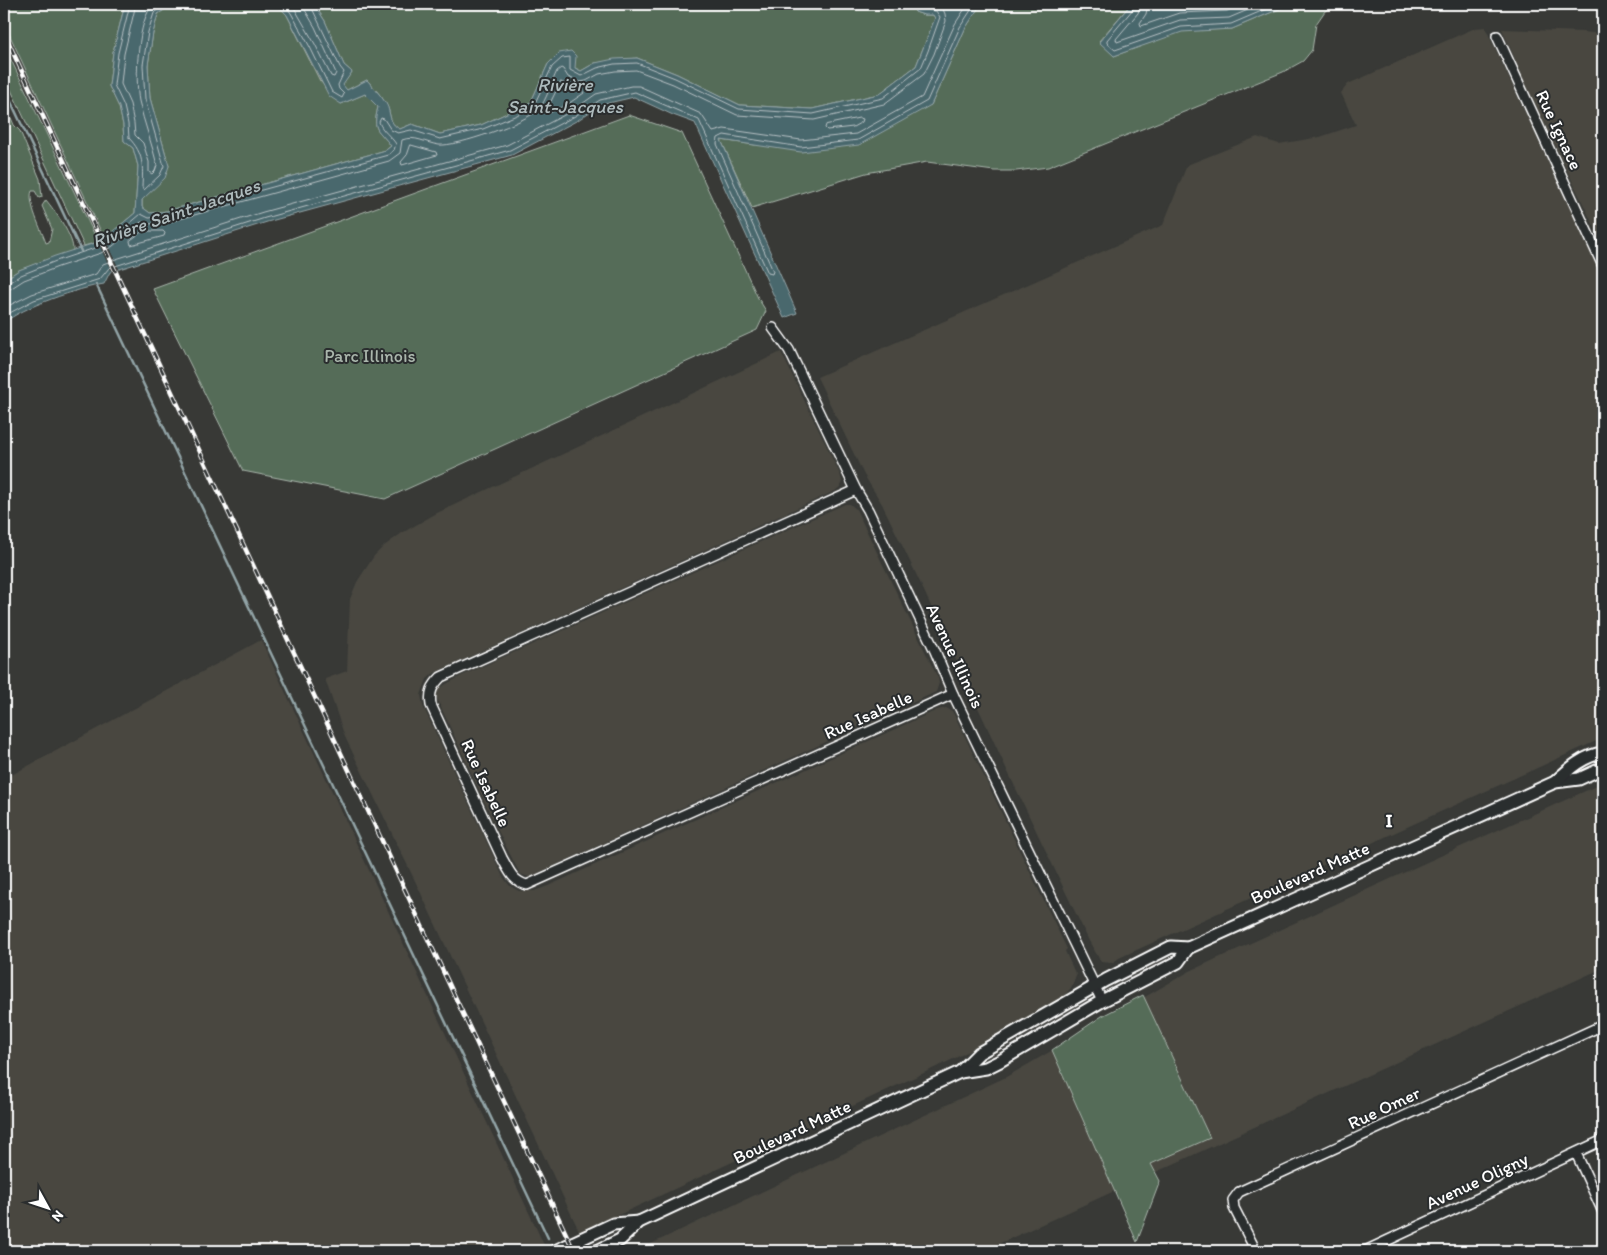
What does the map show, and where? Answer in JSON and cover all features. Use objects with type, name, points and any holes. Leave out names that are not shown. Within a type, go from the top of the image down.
[{"type":"main road","name":"Boulevard Matte","points":[[1555,782],[1574,764],[1598,753],[1603,753]]},
{"type":"main road","name":"Boulevard Matte","points":[[960,1072],[979,1054],[1095,987],[1171,947],[1188,948],[1555,782],[1579,779],[1603,768]]},
{"type":"main road","name":"Boulevard Matte","points":[[597,1251],[620,1240],[640,1222],[960,1072],[986,1068],[1102,1001],[1178,962],[1188,948]]},
{"type":"main road","name":"Boulevard Matte","points":[[555,1251],[613,1224],[640,1222]]},
{"type":"street","name":"Rue Ignace","points":[[1497,36],[1603,266]]},
{"type":"street","name":"Avenue Illinois","points":[[773,328],[789,350],[856,490],[868,510],[953,694],[1102,1001]]},
{"type":"street","name":"Rue Isabelle","points":[[856,490],[441,677],[433,685],[429,695],[431,705],[499,851],[512,877],[520,884],[527,886],[953,694]]},
{"type":"street","name":"Rue Omer","points":[[1256,1251],[1234,1208],[1232,1200],[1238,1192],[1603,1025]]},
{"type":"street","name":"Avenue Oligny","points":[[1365,1251],[1603,1140]]},
{"type":"street","points":[[1576,1152],[1603,1212]]},
{"type":"shaded area","points":[[1485,27],[1603,279],[1603,738],[1119,958],[1112,963],[1101,962],[1089,941],[1007,770],[917,576],[882,504],[864,475],[817,377],[1163,225],[1187,165],[1257,137],[1279,144],[1320,137],[1356,125],[1341,93],[1348,84],[1475,28]]},
{"type":"shaded area","points":[[1502,29],[1603,34],[1603,245],[1530,94]]},
{"type":"shaded area","points":[[781,352],[840,474],[842,481],[840,487],[835,491],[434,673],[427,679],[421,695],[423,706],[503,877],[510,886],[519,891],[534,891],[548,886],[937,710],[946,708],[952,711],[955,716],[1067,949],[1065,951],[1077,974],[1071,988],[1058,1002],[1008,1032],[580,1233],[418,887],[345,737],[325,679],[347,671],[350,599],[357,582],[374,556],[402,533],[437,513]]},
{"type":"shaded area","points":[[845,504],[850,504],[856,509],[938,678],[939,683],[936,692],[534,875],[529,877],[520,874],[495,825],[438,701],[436,696],[439,688],[461,676]]},
{"type":"shaded area","points":[[261,640],[545,1247],[536,1251],[4,1251],[4,779]]},
{"type":"shaded area","points":[[1603,783],[1603,968],[983,1251],[636,1251],[1006,1077],[1190,971]]},
{"type":"green space","points":[[4,4],[125,4],[113,52],[109,86],[119,107],[124,141],[133,148],[138,166],[135,213],[104,238],[4,23]]},
{"type":"green space","points":[[173,4],[277,4],[287,15],[320,81],[341,104],[365,94],[378,107],[377,129],[391,146],[386,150],[167,211],[150,213],[142,207],[142,200],[153,189],[169,166],[150,98],[148,65],[158,14]]},
{"type":"green space","points":[[314,4],[913,4],[915,12],[933,15],[935,18],[916,66],[879,94],[812,109],[740,105],[677,74],[637,58],[595,63],[581,71],[575,68],[548,64],[531,102],[481,125],[440,134],[412,124],[400,129],[396,127],[391,120],[385,102],[367,80],[347,90],[342,85],[352,72],[344,65],[325,21]]},
{"type":"green space","points":[[981,4],[1131,4],[1099,41],[1114,56],[1182,31],[1232,29],[1291,4],[1337,4],[1325,11],[1316,24],[1312,50],[1303,61],[1283,72],[1048,167],[1016,171],[994,171],[927,162],[866,173],[752,208],[721,140],[755,145],[931,105],[965,29]]},
{"type":"green space","points":[[4,45],[98,242],[84,246],[4,75]]},
{"type":"green space","points":[[4,101],[14,125],[20,131],[40,179],[42,197],[39,198],[35,191],[32,191],[31,196],[36,217],[46,243],[49,242],[52,229],[42,206],[46,200],[59,217],[67,232],[73,251],[19,270],[4,280]]},
{"type":"green space","name":"Parc Illinois","points":[[629,115],[682,133],[758,298],[766,311],[757,330],[385,499],[243,471],[153,289]]},
{"type":"green space","points":[[1143,995],[1210,1138],[1151,1164],[1160,1181],[1137,1242],[1052,1050],[1102,1016]]},
{"type":"water","name":"Rivière Saint-Jacques","points":[[125,4],[173,4],[158,14],[148,65],[150,98],[169,166],[165,178],[142,200],[142,207],[150,213],[167,211],[386,150],[391,146],[376,126],[378,107],[365,94],[341,104],[329,96],[287,15],[277,4],[314,4],[325,21],[344,65],[352,72],[343,85],[347,90],[367,80],[387,105],[393,124],[400,129],[412,124],[440,134],[481,125],[531,102],[548,64],[559,53],[571,51],[576,56],[575,68],[581,71],[595,63],[614,59],[637,58],[677,74],[740,105],[812,109],[879,94],[916,66],[935,18],[933,15],[915,12],[913,4],[981,4],[965,29],[931,105],[859,145],[801,152],[721,140],[797,313],[784,318],[695,123],[634,97],[600,105],[578,120],[512,155],[267,222],[110,272],[104,284],[51,299],[12,317],[4,323],[4,280],[19,270],[95,243],[106,237],[135,213],[138,166],[133,148],[124,141],[119,107],[109,86],[113,52]]},
{"type":"water","points":[[1131,4],[1291,4],[1232,29],[1182,32],[1114,56],[1099,42]]},
{"type":"pier","points":[[104,237],[119,269],[112,273],[97,240]]},
{"type":"waterway","points":[[4,87],[81,251]]},
{"type":"waterway","points":[[96,284],[548,1238]]},
{"type":"railway","points":[[4,33],[574,1251]]},
{"type":"district","name":"I","points":[[1389,820]]}]
